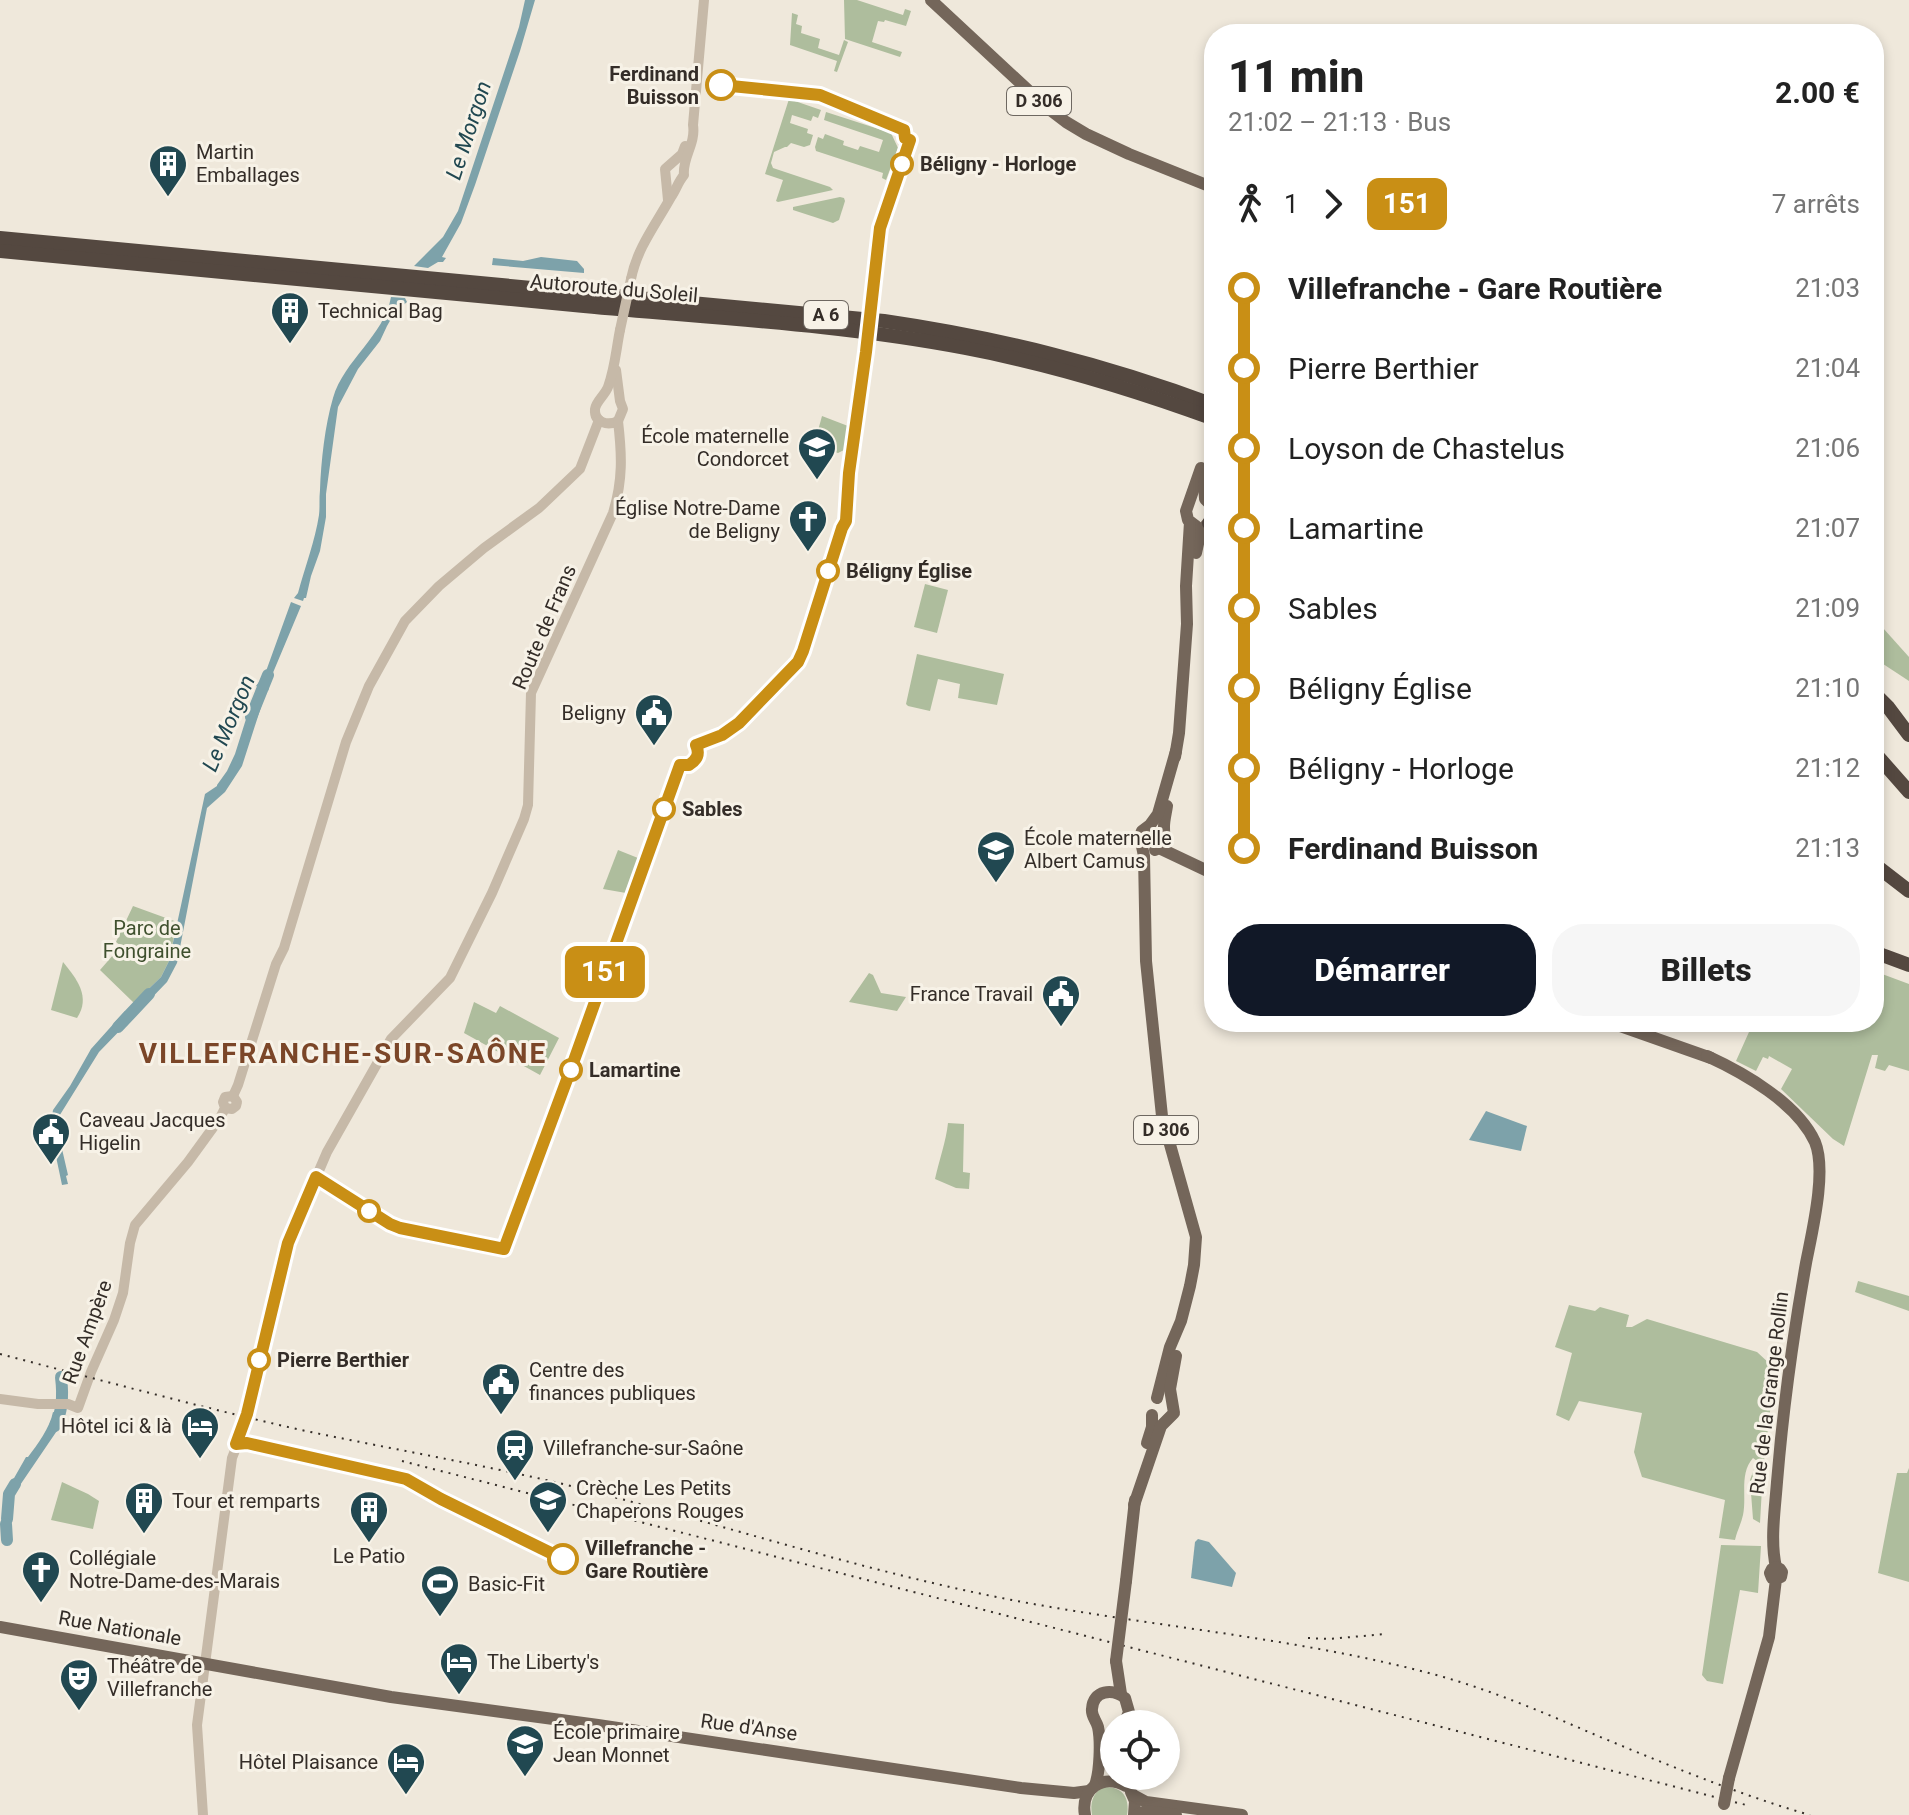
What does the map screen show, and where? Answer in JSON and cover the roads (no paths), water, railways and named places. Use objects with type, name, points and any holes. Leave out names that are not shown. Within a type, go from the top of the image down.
[{"type":"highway","name":"Autoroute du Soleil","points":[[0,238],[394,281],[415,290],[820,328],[937,343],[1082,375],[1204,415]]},
{"type":"highway","name":"Autoroute du Soleil","points":[[0,251],[394,281],[429,278],[852,317],[1012,343],[1149,381],[1204,400]]},
{"type":"highway","points":[[1884,703],[1909,735]]},
{"type":"highway","points":[[1884,763],[1909,792]]},
{"type":"highway","points":[[1884,872],[1909,891]]},
{"type":"highway","points":[[1884,956],[1909,965]]},
{"type":"main road","name":"D 306","points":[[931,0],[1067,114],[1108,138],[1204,177]]},
{"type":"main road","name":"D 306","points":[[940,0],[1045,106],[1066,122],[1129,154],[1204,184]]},
{"type":"main road","points":[[1187,624],[1190,522],[1186,511],[1204,463]]},
{"type":"main road","points":[[1190,502],[1198,498],[1204,506]]},
{"type":"main road","points":[[1190,522],[1196,526],[1204,520]]},
{"type":"main road","points":[[1152,848],[1163,844],[1179,733],[1187,624],[1198,540],[1204,528]]},
{"type":"main road","points":[[1176,751],[1158,814],[1141,834],[1152,848],[1204,869]]},
{"type":"main road","points":[[1150,825],[1160,827],[1180,858]]},
{"type":"main road","name":"D 306","points":[[1152,848],[1146,961],[1162,1116],[1196,1237],[1194,1265],[1181,1321],[1170,1347],[1164,1400]]},
{"type":"main road","name":"Rue de la Grange Rollin","points":[[1638,1032],[1707,1056],[1736,1070],[1781,1101],[1801,1121],[1822,1152],[1784,1403],[1775,1498],[1776,1573],[1769,1637],[1722,1811]]},
{"type":"main road","points":[[1105,1692],[1116,1661],[1136,1484],[1150,1435],[1151,1406],[1164,1400],[1174,1406],[1174,1413],[1161,1426],[1134,1505]]},
{"type":"main road","points":[[1152,1415],[1160,1421],[1167,1420]]},
{"type":"main road","name":"Rue Nationale","points":[[0,1627],[375,1694]]},
{"type":"main road","points":[[1116,1661],[1121,1694]]},
{"type":"main road","points":[[1084,1810],[1098,1777],[1099,1739],[1092,1706],[1095,1699],[1105,1692],[1114,1691],[1125,1698],[1129,1710]]},
{"type":"main road","name":"Rue d'Anse","points":[[375,1694],[1021,1788],[1074,1793],[1100,1784]]},
{"type":"main road","points":[[1096,1723],[1100,1726]]},
{"type":"main road","name":"Rue d'Anse","points":[[1021,1788],[1072,1800],[1084,1810]]},
{"type":"main road","points":[[1129,1790],[1136,1815],[1146,1811],[1176,1815]]},
{"type":"main road","name":"Rue d'Anse","points":[[1132,1790],[1146,1802],[1242,1815]]},
{"type":"street","points":[[678,165],[693,125],[704,0]]},
{"type":"street","points":[[672,180],[664,174],[665,169],[668,164],[678,165]]},
{"type":"street","points":[[672,180],[684,175],[678,165]]},
{"type":"street","points":[[615,364],[622,414],[618,421],[608,424],[599,420],[595,409],[604,397],[615,364],[638,254],[668,202],[672,180]]},
{"type":"street","points":[[604,397],[614,397],[620,401]]},
{"type":"street","name":"Rue Ampère","points":[[0,1399],[73,1406],[109,1336],[123,1293],[135,1225],[220,1118],[225,1108],[223,1099],[233,1096],[284,948],[346,742],[381,663],[405,621],[439,586],[539,508],[580,469],[599,420]]},
{"type":"street","name":"Route de Frans","points":[[203,1815],[197,1725],[232,1459],[247,1414],[288,1243],[327,1152],[391,1039],[450,978],[524,819],[528,805],[531,693],[616,503],[622,464],[618,421]]},
{"type":"water","points":[[525,0],[535,0],[461,223],[442,257],[446,258],[443,262],[428,268],[414,266],[443,237],[458,211],[519,27]]},
{"type":"water","points":[[541,257],[577,261],[584,273],[492,265],[493,258],[523,261]]},
{"type":"water","points":[[391,297],[405,298],[407,302],[395,312],[380,341],[358,369],[338,407],[320,551],[303,601],[294,598],[317,525],[324,443],[333,398],[338,384],[381,324]]},
{"type":"water","points":[[291,602],[301,606],[268,691],[256,686],[265,674]]},
{"type":"water","points":[[252,700],[262,704],[242,766],[225,792],[207,808],[177,963],[167,982],[141,1009],[134,1003],[161,977],[169,961],[205,794],[217,786],[227,771]]},
{"type":"water","points":[[125,1011],[131,1019],[99,1052],[58,1118],[68,1175],[68,1184],[62,1185],[50,1128],[53,1110],[91,1049]]},
{"type":"water","points":[[1486,1111],[1527,1126],[1521,1151],[1469,1140]]},
{"type":"water","points":[[53,1412],[67,1416],[12,1500],[5,1494],[26,1457],[43,1436]]},
{"type":"water","points":[[1198,1539],[1209,1542],[1236,1573],[1232,1587],[1191,1578],[1195,1542]]},
{"type":"waterway","name":"Le Morgon","points":[[251,717],[268,675]]},
{"type":"waterway","name":"Le Morgon","points":[[118,1027],[149,994]]},
{"type":"waterway","name":"Le Morgon","points":[[55,1426],[62,1402],[61,1377]]},
{"type":"waterway","name":"Le Morgon","points":[[7,1519],[9,1494],[15,1484]]},
{"type":"waterway","name":"Le Morgon","points":[[6,1524],[7,1540]]},
{"type":"railway","points":[[0,1354],[301,1430],[559,1483],[959,1589],[1079,1612],[1321,1649],[1440,1676],[1520,1703],[1650,1758],[1756,1798],[1810,1815]]},
{"type":"railway","points":[[402,1461],[1750,1806]]},
{"type":"railway","points":[[1308,1638],[1385,1634]]},
{"type":"place","name":"Ferdinand Buisson","points":[[721,85]]},
{"type":"place","name":"Béligny - Horloge","points":[[902,164]]},
{"type":"place","name":"Martin Emballages","points":[[168,198]]},
{"type":"place","name":"Technical Bag","points":[[290,345]]},
{"type":"place","name":"École maternelle Condorcet","points":[[817,481]]},
{"type":"place","name":"Église Notre-Dame de Beligny","points":[[808,553]]},
{"type":"place","name":"Béligny Église","points":[[828,571]]},
{"type":"place","name":"Beligny","points":[[654,747]]},
{"type":"place","name":"Sables","points":[[664,809]]},
{"type":"place","name":"École maternelle Albert Camus","points":[[996,884]]},
{"type":"place","name":"France Travail","points":[[1061,1028]]},
{"type":"place","name":"Lamartine","points":[[571,1070]]},
{"type":"place","name":"Caveau Jacques Higelin","points":[[51,1166]]},
{"type":"place","name":"Pierre Berthier","points":[[259,1360]]},
{"type":"place","name":"Centre des finances publiques","points":[[501,1416]]},
{"type":"place","name":"Hôtel ici & là","points":[[200,1460]]},
{"type":"place","name":"Villefranche-sur-Saône","points":[[515,1482]]},
{"type":"place","name":"Crèche Les Petits Chaperons Rouges","points":[[548,1534]]},
{"type":"place","name":"Tour et remparts","points":[[144,1535]]},
{"type":"place","name":"Le Patio","points":[[369,1544]]},
{"type":"place","name":"Villefranche - Gare Routière","points":[[563,1559]]},
{"type":"place","name":"Collégiale Notre-Dame-des-Marais","points":[[41,1604]]},
{"type":"place","name":"Basic-Fit","points":[[440,1618]]},
{"type":"place","name":"The Liberty's","points":[[459,1696]]},
{"type":"place","name":"Théâtre de Villefranche","points":[[79,1712]]},
{"type":"place","name":"École primaire Jean Monnet","points":[[525,1778]]},
{"type":"place","name":"Hôtel Plaisance","points":[[406,1796]]},
{"type":"district","name":"VILLEFRANCHE-SUR-SAÔNE","points":[[343,1053]]},
{"type":"park label","name":"Parc de Fongraine","points":[[147,940]]}]
